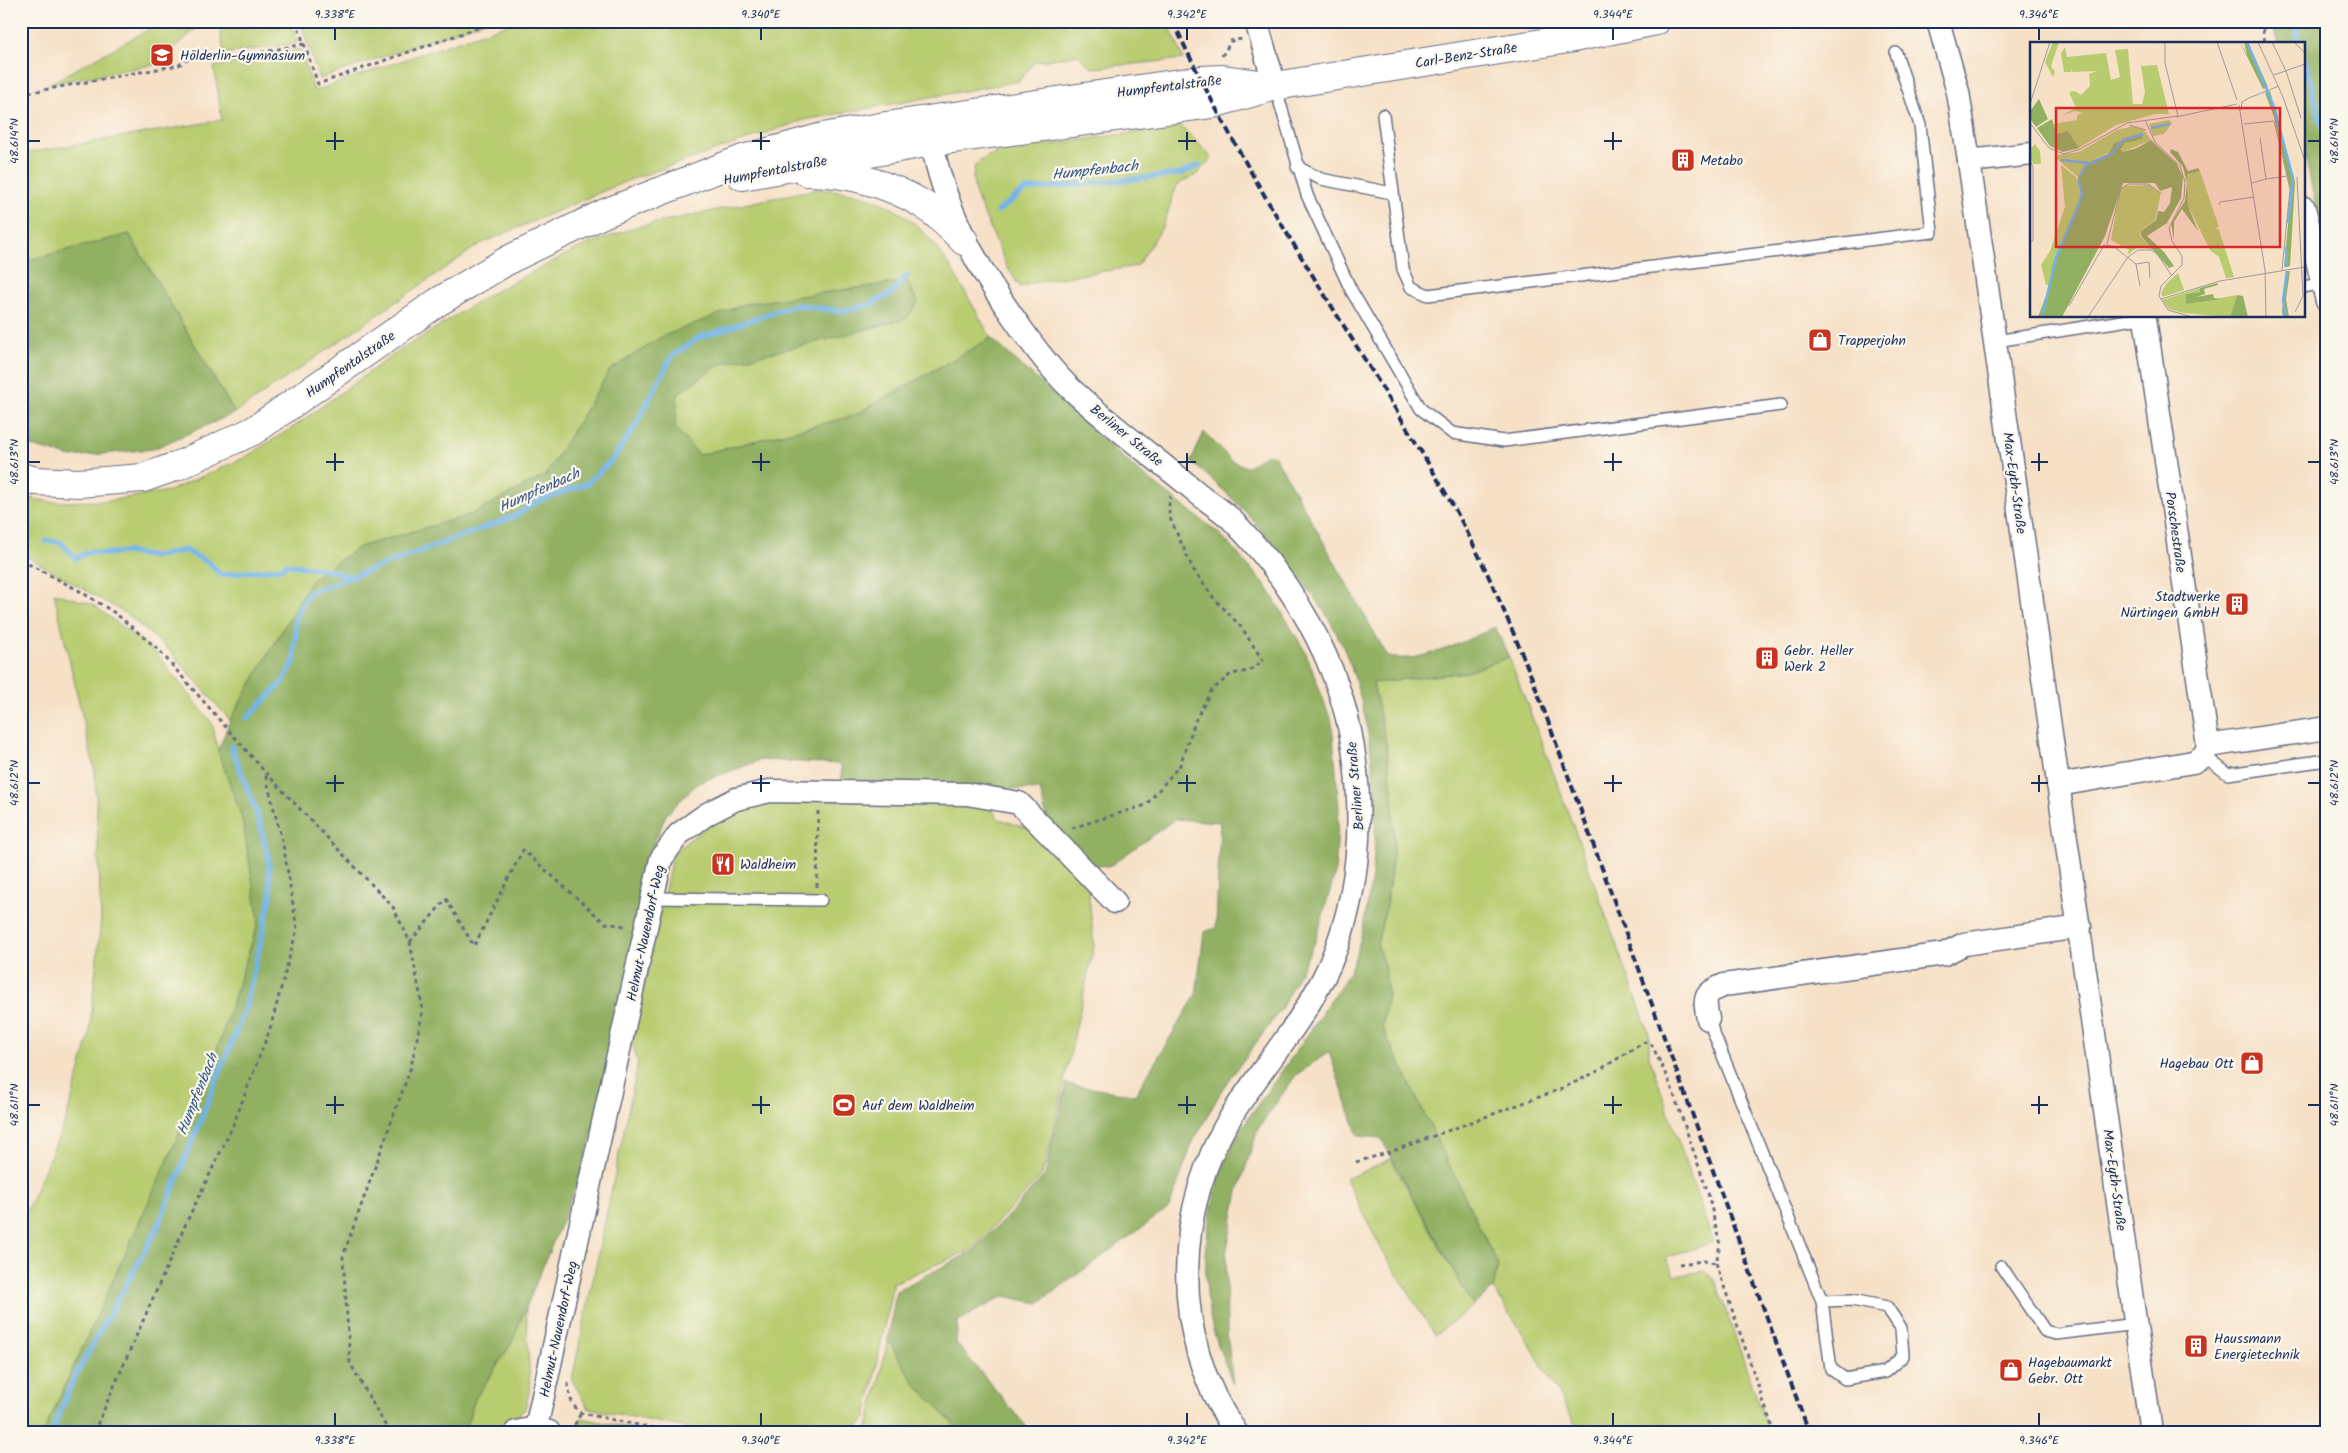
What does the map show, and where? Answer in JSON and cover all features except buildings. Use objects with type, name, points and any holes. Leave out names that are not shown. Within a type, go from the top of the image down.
[{"type":"street","name":"Carl-Benz-Straße","points":[[1275,86],[1568,39],[1656,21]]},
{"type":"street","name":"Max-Eyth-Straße","points":[[1943,27],[1958,92],[1996,341],[2151,1432]]},
{"type":"street","points":[[1258,29],[1275,86]]},
{"type":"street","name":"Humpfentalstraße","points":[[21,477],[35,481],[79,483],[143,478],[178,466],[254,431],[438,302],[510,259],[605,213],[743,159],[823,137],[930,131],[1212,104],[1275,86]]},
{"type":"street","name":"Humpfentalstraße","points":[[664,191],[760,173],[930,131]]},
{"type":"street","name":"Berliner Straße","points":[[930,131],[940,179],[964,241],[1030,342],[1068,386],[1101,416],[1228,516],[1276,570],[1316,636],[1332,671],[1346,713],[1356,772],[1359,833],[1352,887],[1339,938],[1330,962],[1305,1010],[1234,1111],[1212,1152],[1195,1198],[1190,1228],[1187,1259],[1191,1320],[1213,1393],[1224,1415],[1236,1432]]},
{"type":"street","points":[[1969,162],[2030,154]]},
{"type":"street","points":[[760,173],[822,172],[859,178],[892,189],[925,206],[964,241]]},
{"type":"street","points":[[2306,220],[2318,290]]},
{"type":"street","name":"Porschestraße","points":[[2148,318],[2206,751]]},
{"type":"street","points":[[2058,785],[2193,762],[2206,751],[2327,728]]},
{"type":"street","name":"Helmut-Nauendorf-Weg","points":[[534,1430],[661,859],[679,834],[707,814],[736,799],[770,790],[967,794],[1019,803],[1115,902]]},
{"type":"street","points":[[1708,1019],[1705,1000],[1710,991],[1724,985],[1944,954],[1964,944],[2080,927]]},
{"type":"lane","points":[[1383,115],[1403,269],[1411,287],[1428,295],[1932,232],[1920,125],[1896,52]]},
{"type":"lane","points":[[1275,86],[1307,195],[1351,290],[1421,410],[1452,433],[1504,441],[1782,405]]},
{"type":"lane","points":[[1298,167],[1321,179],[1392,193]]},
{"type":"lane","points":[[1996,341],[2142,318]]},
{"type":"lane","points":[[2206,751],[2228,774],[2327,760]]},
{"type":"lane","points":[[652,898],[819,900]]},
{"type":"lane","points":[[1708,1019],[1822,1301],[1831,1369],[1845,1379],[1885,1372],[1903,1356],[1901,1328],[1887,1306],[1852,1300],[1822,1301]]},
{"type":"lane","points":[[2001,1266],[2045,1331],[2056,1334],[2136,1324]]},
{"type":"path","points":[[296,21],[318,84],[497,21]]},
{"type":"path","points":[[2262,21],[2265,42]]},
{"type":"path","points":[[1218,62],[1231,41],[1258,29]]},
{"type":"path","points":[[21,94],[179,65],[198,53],[223,60],[304,44]]},
{"type":"path","points":[[1049,834],[1146,805],[1180,765],[1196,719],[1210,691],[1231,674],[1249,671],[1262,661],[1242,628],[1213,597],[1193,569],[1169,516],[1169,499]]},
{"type":"path","points":[[21,560],[78,590],[115,613],[158,648],[265,772],[393,907],[410,942],[423,1010],[411,1066],[342,1256],[350,1363],[386,1429],[390,1432]]},
{"type":"path","points":[[94,1432],[187,1221],[232,1128],[270,1029],[297,929],[284,849],[265,772]]},
{"type":"path","points":[[818,790],[819,900]]},
{"type":"path","points":[[410,942],[446,900],[474,946],[523,850],[605,923],[646,929]]},
{"type":"path","points":[[1356,1162],[1390,1152],[1560,1089],[1598,1071],[1644,1042],[1652,1045],[1671,1086],[1708,1193],[1720,1246],[1716,1264],[1774,1432]]},
{"type":"path","points":[[1679,1264],[1703,1261],[1716,1264]]},
{"type":"path","points":[[568,1382],[569,1396],[574,1407],[580,1413],[671,1432]]},
{"type":"path","points":[[571,1432],[580,1413]]},
{"type":"green space","points":[[164,21],[290,21],[297,43],[224,54],[219,23],[200,25],[157,64],[49,84]]},
{"type":"green space","points":[[300,21],[485,21],[319,79]]},
{"type":"green space","points":[[517,21],[1167,21],[1184,59],[1092,68],[1078,55],[1034,62],[1019,81],[804,120],[629,180],[480,244],[235,413],[129,234],[21,262],[21,154],[222,120],[214,67],[300,49],[314,91]]},
{"type":"green space","points":[[2271,21],[2321,21],[2327,42],[2327,258],[2306,159],[2306,42],[2277,42]]},
{"type":"green space","points":[[1181,126],[1212,158],[1197,174],[1177,185],[1163,226],[1137,266],[1040,281],[1020,287],[1007,267],[975,193],[973,178],[975,165],[986,157],[1003,151]]},
{"type":"green space","points":[[816,189],[852,193],[882,203],[906,217],[926,235],[943,257],[991,338],[853,416],[699,455],[675,428],[678,393],[720,364],[906,319],[918,302],[907,281],[745,304],[610,370],[546,475],[470,515],[359,547],[312,579],[230,720],[167,648],[125,613],[21,553],[21,497],[52,502],[108,501],[169,491],[244,458],[295,426],[393,355],[490,294],[581,247],[636,227]]},
{"type":"green space","points":[[129,234],[235,413],[153,449],[71,457],[21,443],[21,262]]},
{"type":"green space","points":[[907,281],[918,302],[906,319],[720,364],[678,393],[675,428],[699,455],[853,416],[991,338],[1137,470],[1221,535],[1267,587],[1306,653],[1332,723],[1339,809],[1335,874],[1315,942],[1281,1009],[1223,1088],[1192,1144],[1169,1208],[1038,1303],[1004,1296],[958,1321],[956,1343],[1031,1432],[961,1432],[958,1429],[914,1383],[888,1340],[896,1291],[971,1252],[1006,1218],[1045,1175],[1066,1084],[1135,1095],[1196,995],[1204,932],[1216,928],[1220,822],[1175,819],[1110,866],[1088,865],[1049,827],[1040,790],[842,783],[841,764],[761,760],[698,783],[666,815],[654,844],[610,1075],[577,1184],[511,1344],[475,1399],[464,1432],[44,1432],[215,1056],[259,920],[242,818],[218,751],[230,720],[312,579],[359,547],[470,515],[546,475],[610,370],[663,336],[745,304]]},
{"type":"green space","points":[[1204,432],[1232,461],[1247,467],[1267,454],[1275,456],[1388,657],[1414,657],[1443,650],[1495,627],[1509,657],[1467,672],[1373,683],[1386,743],[1393,798],[1394,842],[1387,901],[1377,945],[1384,965],[1388,995],[1382,1027],[1498,1265],[1493,1289],[1473,1306],[1381,1138],[1358,1136],[1329,1052],[1296,1075],[1258,1129],[1238,1191],[1226,1255],[1227,1332],[1233,1384],[1214,1333],[1208,1300],[1206,1273],[1207,1245],[1210,1217],[1216,1190],[1224,1164],[1235,1139],[1341,985],[1353,962],[1363,928],[1371,882],[1375,818],[1374,783],[1364,714],[1344,649],[1324,611],[1277,549],[1238,504],[1191,462]]},
{"type":"green space","points":[[54,593],[92,604],[155,652],[212,723],[218,751],[242,818],[259,920],[215,1056],[44,1432],[21,1432],[21,1224],[66,1120],[89,1037],[101,919],[95,772]]},
{"type":"green space","points":[[1509,657],[1649,1033],[1649,1056],[1713,1242],[1666,1258],[1675,1276],[1705,1271],[1715,1280],[1769,1432],[1580,1432],[1531,1346],[1493,1289],[1498,1265],[1382,1027],[1388,995],[1384,965],[1377,945],[1387,901],[1394,842],[1393,798],[1386,743],[1373,683],[1467,672]]},
{"type":"green space","name":"Auf dem Waldheim","points":[[772,800],[985,801],[999,819],[1036,831],[1088,887],[1094,946],[1042,1175],[972,1249],[893,1283],[866,1418],[854,1432],[707,1432],[588,1408],[572,1380],[638,1063],[632,1042],[673,853],[721,815]]},
{"type":"green space","points":[[1391,1159],[1473,1306],[1435,1335],[1381,1248],[1346,1179]]},
{"type":"green space","points":[[526,1306],[530,1389],[525,1409],[514,1419],[484,1432],[464,1432],[475,1399],[511,1344]]},
{"type":"green space","points":[[888,1340],[914,1383],[961,1432],[867,1432]]},
{"type":"green space","points":[[581,1418],[650,1432],[582,1432],[576,1429]]},
{"type":"waterway","points":[[2294,21],[2299,42]]},
{"type":"waterway","points":[[2306,65],[2327,143]]},
{"type":"waterway","name":"Humpfenbach","points":[[998,211],[1025,190],[1180,174],[1200,165]]},
{"type":"waterway","name":"Humpfenbach","points":[[247,718],[283,682],[294,662],[296,615],[308,593],[515,516],[538,501],[586,484],[613,459],[634,428],[672,356],[698,338],[795,305],[842,311],[869,305],[892,293],[907,275]]},
{"type":"waterway","points":[[46,541],[60,542],[76,558],[91,551],[103,554],[127,552],[154,557],[185,550],[208,562],[221,575],[283,568],[286,564],[333,571],[350,577]]},
{"type":"waterway","name":"Humpfenbach","points":[[52,1432],[73,1380],[157,1229],[245,1009],[271,896],[268,855],[257,814],[231,746]]},
{"type":"railway","points":[[1173,21],[1203,84],[1236,145],[1306,266],[1452,504],[1496,592],[1534,683],[1809,1432]]},
{"type":"place","name":"Hölderlin-Gymnasium","points":[[162,55]]},
{"type":"place","name":"Metabo","points":[[1683,160]]},
{"type":"place","name":"Trapperjohn","points":[[1820,340]]},
{"type":"place","name":"Stadtwerke Nürtingen GmbH","points":[[2237,604]]},
{"type":"place","name":"Gebr. Heller Werk 2","points":[[1767,658]]},
{"type":"place","name":"Waldheim","points":[[723,864]]},
{"type":"place","name":"Hagebau Ott","points":[[2252,1063]]},
{"type":"place","name":"Auf dem Waldheim","points":[[844,1105]]},
{"type":"place","name":"Haussmann Energietechnik","points":[[2196,1346]]},
{"type":"place","name":"Hagebaumarkt Gebr. Ott","points":[[2011,1370]]}]
